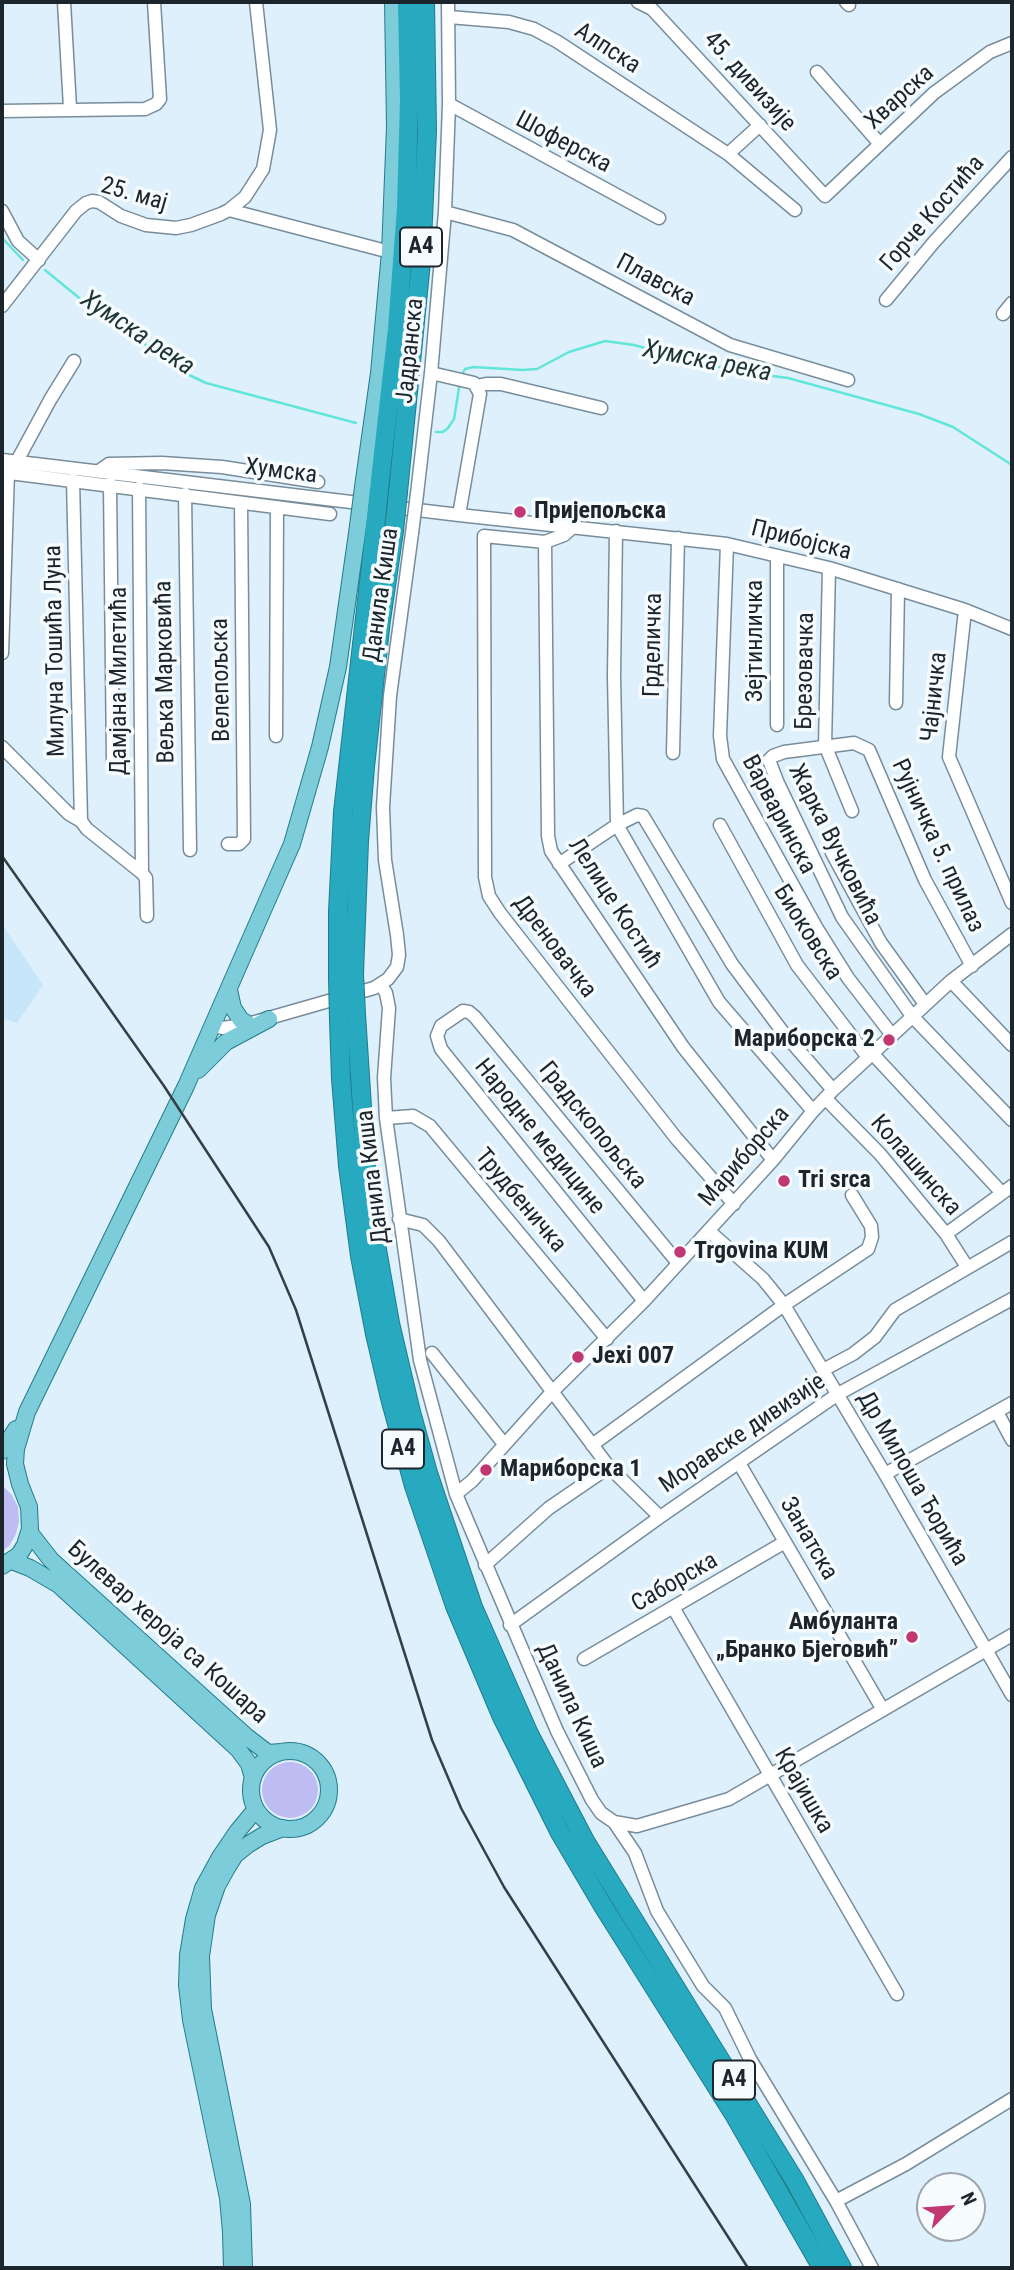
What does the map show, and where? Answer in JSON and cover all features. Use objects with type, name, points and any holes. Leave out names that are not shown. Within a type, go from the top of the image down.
[{"type":"highway","name":"A4","points":[[346,976],[365,767],[394,531],[380,490],[397,329],[406,208],[410,100],[407,2]]},
{"type":"highway","name":"A4","points":[[425,2],[427,131],[421,261],[380,490],[366,527],[343,812],[338,911],[346,976],[347,1017],[376,1244],[397,1353],[419,1443],[450,1541],[485,1636],[577,1845],[822,2268]]},
{"type":"highway","name":"A4","points":[[610,1901],[783,2162],[842,2268]]},
{"type":"main road","points":[[380,490],[379,373],[390,252],[395,127],[393,2]]},
{"type":"main road","points":[[2,1451],[27,1412],[186,1086],[292,845],[320,747],[366,527]]},
{"type":"main road","points":[[229,990],[233,1008],[241,1020],[248,1024]]},
{"type":"main road","points":[[186,1086],[226,1042],[269,1019]]},
{"type":"main road","points":[[7,1564],[22,1550],[30,1533],[31,1514],[16,1469],[15,1455],[27,1412]]},
{"type":"main road","points":[[2,1473],[14,1481],[24,1493]]},
{"type":"main road","name":"Булевар хероја са Кошара","points":[[30,1533],[51,1560],[247,1737],[268,1753],[281,1752]]},
{"type":"main road","name":"Булевар хероја са Кошара","points":[[7,1564],[30,1568],[59,1585],[238,1749],[248,1763],[253,1778]]},
{"type":"main road","points":[[244,2268],[242,2204],[203,2009],[201,1956],[207,1915],[217,1886],[235,1855],[262,1836],[283,1828],[300,1828],[315,1820],[326,1806],[329,1789],[325,1773],[314,1759],[298,1752],[281,1752],[264,1762],[253,1778],[251,1789],[256,1810],[268,1822],[283,1828]]},
{"type":"main road","points":[[232,2268],[228,2198],[191,2020],[187,1985],[188,1955],[203,1888],[220,1857],[256,1810]]},
{"type":"street","points":[[64,2],[70,108]]},
{"type":"street","points":[[2,111],[151,108],[160,99],[154,2]]},
{"type":"street","name":"25. мај","points":[[39,260],[76,211],[92,201],[146,225],[176,228],[229,210],[245,197],[263,169],[270,130],[256,2]]},
{"type":"street","name":"Јадранска","points":[[417,494],[445,212],[449,104],[448,2]]},
{"type":"street","name":"45. дивизије","points":[[638,2],[656,5],[825,195]]},
{"type":"street","name":"Алпска","points":[[449,17],[509,22],[534,29],[595,65],[728,154],[795,210]]},
{"type":"street","name":"Хварска","points":[[825,195],[934,93],[990,52],[1012,43]]},
{"type":"street","points":[[817,72],[880,144]]},
{"type":"street","name":"Шоферска","points":[[449,104],[659,218]]},
{"type":"street","points":[[728,154],[760,125]]},
{"type":"street","name":"Горче Костића","points":[[886,300],[1012,156]]},
{"type":"street","points":[[229,210],[390,252]]},
{"type":"street","points":[[2,211],[11,232],[39,260],[2,306]]},
{"type":"street","name":"Плавска","points":[[445,212],[513,230],[730,345],[848,380]]},
{"type":"street","points":[[18,461],[74,361]]},
{"type":"street","points":[[431,373],[472,383],[500,384],[601,408]]},
{"type":"street","points":[[458,515],[481,400],[472,383]]},
{"type":"street","name":"Хумска","points":[[2,460],[458,515]]},
{"type":"street","name":"Хумска","points":[[99,471],[109,464],[162,463],[222,467],[318,482]]},
{"type":"street","points":[[2,653],[5,472]]},
{"type":"street","name":"Хумска","points":[[5,472],[330,514]]},
{"type":"street","name":"Милуна Тошића Луна","points":[[73,480],[81,821]]},
{"type":"street","points":[[110,484],[113,763]]},
{"type":"street","name":"Дамјана Милетића","points":[[139,488],[142,873],[146,878],[147,916]]},
{"type":"street","name":"Вељка Марковића","points":[[185,494],[190,850]]},
{"type":"street","name":"Данила Киша","points":[[417,494],[390,696],[383,807],[385,860],[399,955],[393,974],[381,985],[389,1008],[384,1078],[386,1118],[420,1360],[456,1494],[557,1731],[592,1800],[601,1813],[614,1822],[635,1853],[657,1911],[703,1986],[725,2008],[750,2059],[836,2201],[872,2268]]},
{"type":"street","name":"Велепољска","points":[[228,844],[239,844],[244,839],[241,503]]},
{"type":"street","name":"Хумска","points":[[276,736],[277,508]]},
{"type":"street","name":"Прибојска","points":[[458,515],[727,544],[829,568],[965,610],[1012,629]]},
{"type":"street","points":[[545,542],[564,535],[573,527]]},
{"type":"street","points":[[616,531],[614,676],[617,825],[719,1002],[813,1111]]},
{"type":"street","name":"Дреновачка","points":[[545,542],[484,536],[485,877],[489,896],[676,1138],[734,1204]]},
{"type":"street","name":"Грделичка","points":[[673,753],[678,538]]},
{"type":"street","name":"Лелице Костић","points":[[545,542],[548,836],[551,851],[683,1047],[773,1160]]},
{"type":"street","name":"Варваринска","points":[[727,544],[720,736],[723,759],[816,927],[848,978],[892,1035]]},
{"type":"street","name":"Зејтинличка","points":[[777,556],[777,725]]},
{"type":"street","name":"Брезовачка","points":[[829,568],[825,745],[852,811]]},
{"type":"street","points":[[896,702],[898,589]]},
{"type":"street","name":"Чајничка","points":[[965,610],[949,757],[1012,903]]},
{"type":"street","name":"Рујничка 5. прилаз","points":[[825,745],[854,743],[869,750],[925,880],[972,965]]},
{"type":"street","name":"Жарка Вучковића","points":[[825,745],[778,753],[769,761],[842,917],[912,1016],[1012,1120]]},
{"type":"street","points":[[2,747],[69,814],[142,873]]},
{"type":"street","name":"Колашинска","points":[[617,825],[638,816],[643,816],[648,821],[732,964],[829,1094],[946,1234],[967,1267]]},
{"type":"street","points":[[559,864],[617,825]]},
{"type":"street","name":"Биоковска","points":[[720,825],[797,965],[869,1054],[1007,1190]]},
{"type":"street","points":[[832,853],[881,943],[925,1004]]},
{"type":"street","name":"Мариборска","points":[[456,1494],[472,1481],[552,1392],[644,1301],[734,1204],[829,1094],[869,1054],[951,981],[1012,935]]},
{"type":"street","points":[[951,981],[1012,1045]]},
{"type":"street","points":[[213,1026],[223,1028],[269,1019],[381,985]]},
{"type":"street","name":"Народне медицине","points":[[475,1017],[463,1011],[446,1022],[439,1032],[439,1045],[644,1301]]},
{"type":"street","name":"Градскопољска","points":[[475,1017],[678,1263]]},
{"type":"street","name":"Трудбеничка","points":[[386,1118],[413,1116],[430,1126],[607,1339]]},
{"type":"street","points":[[946,1234],[1007,1190]]},
{"type":"street","points":[[592,1445],[784,1305],[862,1254],[871,1243],[871,1226],[852,1195]]},
{"type":"street","points":[[399,1219],[423,1225],[439,1241],[609,1467],[660,1517]]},
{"type":"street","name":"Др Милоша Ђорића","points":[[709,1231],[763,1279],[784,1305],[1012,1695]]},
{"type":"street","points":[[823,1370],[853,1354],[874,1337],[895,1310],[1012,1242]]},
{"type":"street","name":"Моравске дивизије","points":[[510,1625],[838,1394],[1012,1298]]},
{"type":"street","points":[[432,1353],[504,1444]]},
{"type":"street","points":[[885,1474],[1012,1403]]},
{"type":"street","points":[[997,1412],[1012,1440]]},
{"type":"street","name":"Занатска","points":[[739,1463],[883,1710]]},
{"type":"street","points":[[485,1565],[549,1508],[609,1467]]},
{"type":"street","name":"Саборска","points":[[584,1659],[785,1542]]},
{"type":"street","name":"Крајишка","points":[[674,1609],[897,1994]]},
{"type":"street","points":[[614,1822],[636,1826],[729,1799],[1012,1635]]},
{"type":"street","points":[[836,2201],[906,2164],[1012,2099]]},
{"type":"shaded area","points":[[2,924],[43,985],[17,1023],[2,1018]]},
{"type":"shaded area","points":[[2,1485],[12,1495],[18,1507],[19,1521],[16,1534],[2,1552]]},
{"type":"shaded area","points":[[284,1762],[296,1762],[310,1770],[318,1784],[316,1801],[310,1810],[296,1818],[284,1818],[267,1806],[262,1796],[262,1784],[274,1767]]},
{"type":"waterway","name":"Хумска река","points":[[2,238],[23,260]]},
{"type":"waterway","name":"Хумска река","points":[[45,270],[78,297],[187,374],[206,383],[356,423]]},
{"type":"waterway","name":"Хумска река","points":[[461,376],[465,369],[473,367],[537,369],[569,352],[605,341],[634,345],[700,363],[788,378],[919,414],[953,427],[1012,465]]},
{"type":"waterway","name":"Хумска река","points":[[436,432],[443,432],[454,419],[460,382]]},
{"type":"railway","points":[[2,856],[164,1086],[269,1247],[296,1310],[432,1740],[461,1808],[504,1887],[748,2268]]},
{"type":"place","name":"Пријепољска","points":[[520,512]]},
{"type":"place","name":"Мариборска 2","points":[[889,1040]]},
{"type":"place","name":"Tri srca","points":[[784,1181]]},
{"type":"place","name":"Trgovina KUM","points":[[680,1252]]},
{"type":"place","name":"Jexi 007","points":[[578,1357]]},
{"type":"place","name":"Мариборска 1","points":[[486,1470]]},
{"type":"place","name":"Амбуланта „Бранко Бјеговић”","points":[[912,1637]]}]
